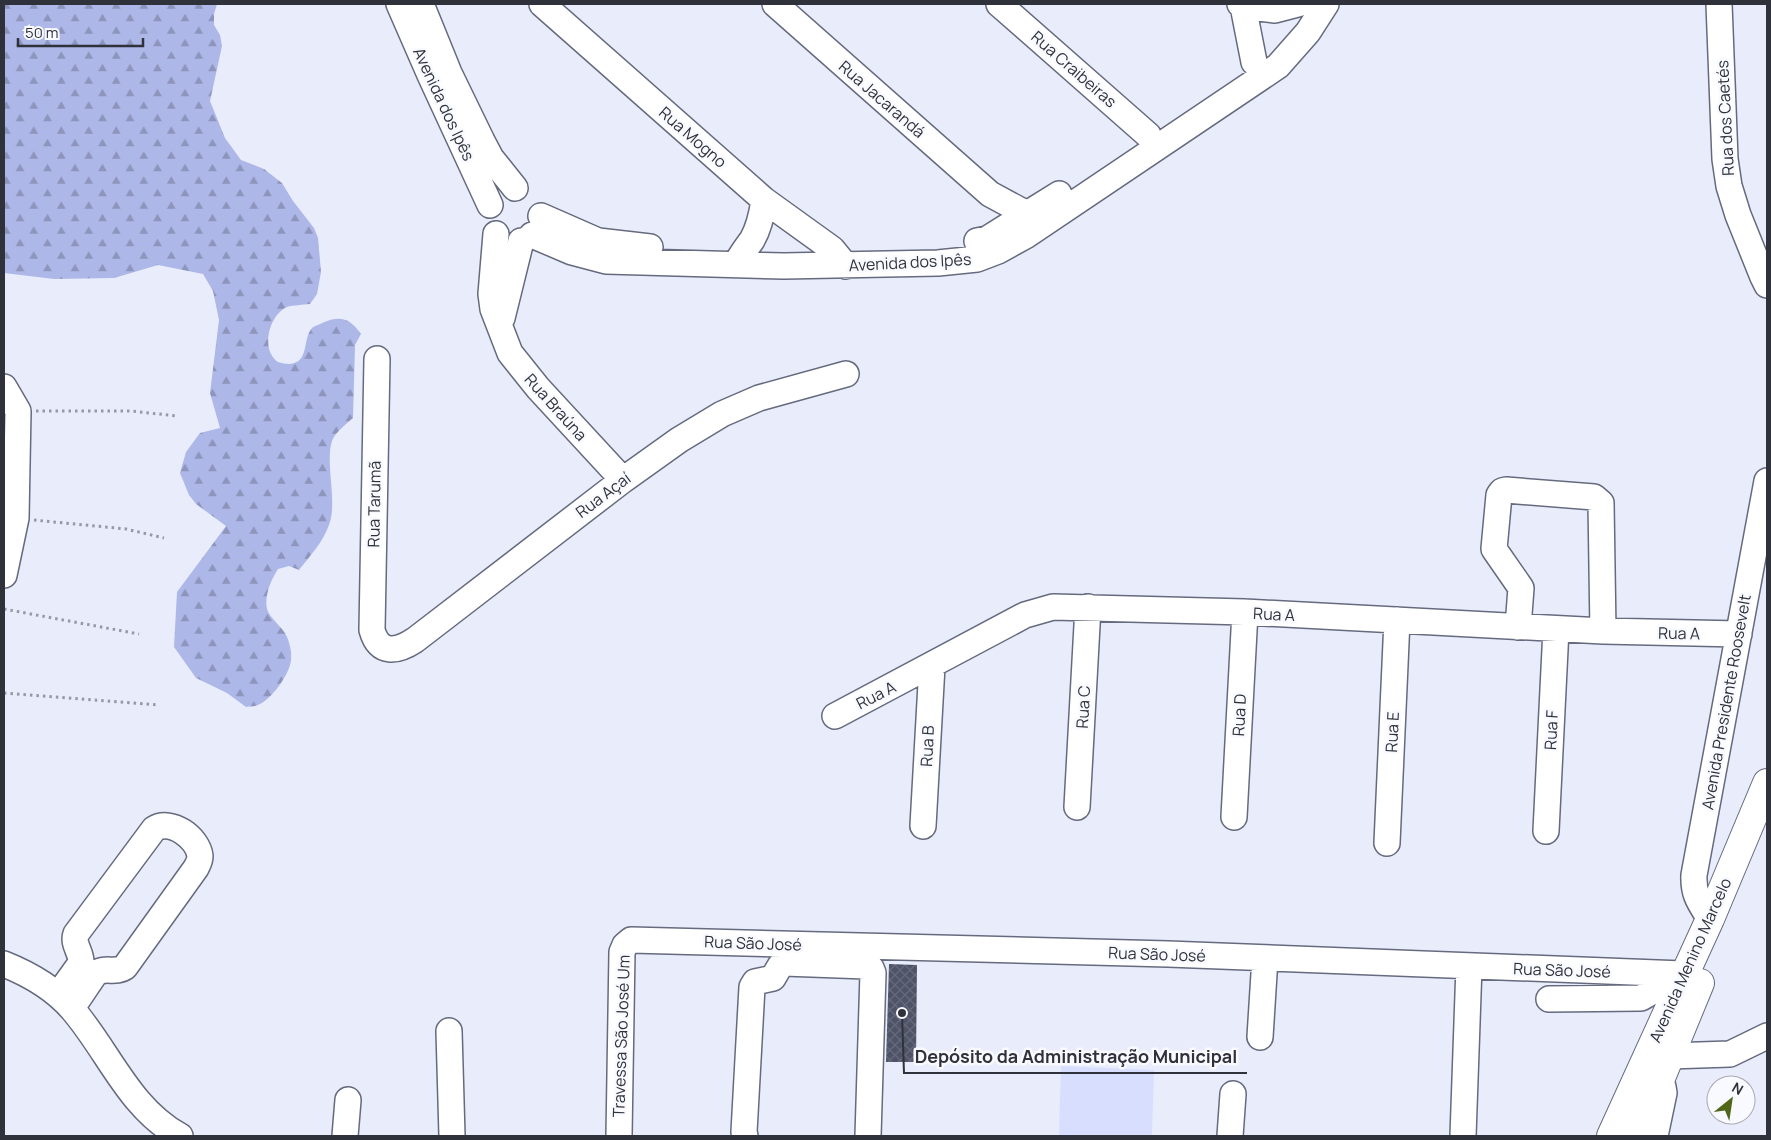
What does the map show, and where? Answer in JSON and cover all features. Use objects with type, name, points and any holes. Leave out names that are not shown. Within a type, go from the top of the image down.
[{"type":"main road","name":"Avenida Menino Marcelo","points":[[1611,1136],[1683,974],[1710,919],[1767,783]]},
{"type":"main road","name":"Avenida Menino Marcelo","points":[[1636,1136],[1766,830]]},
{"type":"street","name":"Avenida dos Ipês","points":[[399,4],[490,205],[488,215],[490,225],[496,234],[509,240],[531,230],[634,247],[740,257],[839,257],[938,264],[977,259],[998,251],[1027,236],[1278,66],[1308,32],[1326,4]]},
{"type":"street","name":"Avenida dos Ipês","points":[[421,4],[450,73],[490,158],[515,188],[525,191],[534,197],[540,205],[531,230]]},
{"type":"street","name":"Rua Mogno","points":[[542,4],[764,200],[839,257]]},
{"type":"street","name":"Rua Jacarandá","points":[[775,4],[990,194],[1027,214]]},
{"type":"street","name":"Rua Craibeiras","points":[[1000,4],[1148,135]]},
{"type":"street","points":[[1254,62],[1241,5],[1276,10],[1298,4]]},
{"type":"street","name":"Avenida dos Ipês","points":[[839,257],[944,246],[987,239],[1095,173],[1148,135],[1214,92],[1279,42],[1307,4]]},
{"type":"street","name":"Rua dos Caetés","points":[[1719,4],[1725,159],[1729,186],[1738,215],[1767,285]]},
{"type":"street","points":[[490,205],[500,193],[515,188]]},
{"type":"street","points":[[987,239],[990,194]]},
{"type":"street","points":[[740,257],[752,240],[758,227],[764,200]]},
{"type":"street","points":[[500,328],[531,230]]},
{"type":"street","name":"Rua Braúna","points":[[496,234],[491,294],[493,309],[510,353],[532,381],[622,480]]},
{"type":"street","name":"Rua Tarumã","points":[[377,360],[372,630],[374,638],[380,646]]},
{"type":"street","name":"Rua Açaí","points":[[380,646],[388,650],[400,648],[415,640],[622,480],[679,440],[722,414],[759,398],[846,374]]},
{"type":"street","points":[[4,387],[18,412],[16,518],[5,560]]},
{"type":"street","name":"Avenida Presidente Roosevelt","points":[[1710,919],[1696,897],[1694,875],[1767,481]]},
{"type":"street","points":[[1518,627],[1521,588],[1494,549],[1499,495],[1502,491],[1506,490],[1594,497],[1601,503],[1604,631]]},
{"type":"street","name":"Rua A","points":[[836,716],[1026,615],[1053,607],[1245,612],[1556,629],[1739,634]]},
{"type":"street","name":"Rua C","points":[[1077,807],[1088,607]]},
{"type":"street","name":"Rua D","points":[[1234,817],[1245,612]]},
{"type":"street","name":"Rua E","points":[[1387,843],[1397,620]]},
{"type":"street","name":"Rua F","points":[[1546,831],[1556,629]]},
{"type":"street","name":"Rua B","points":[[923,826],[932,666]]},
{"type":"street","points":[[161,826],[172,826],[185,834],[198,850],[200,857],[196,868],[125,967],[120,970],[99,970],[65,1002],[81,963],[74,939],[76,934],[154,829],[161,826]]},
{"type":"street","name":"Rua São José","points":[[632,940],[1168,954],[1683,974]]},
{"type":"street","name":"Travessa São José Um","points":[[619,1136],[622,952],[625,944],[632,940]]},
{"type":"street","points":[[1260,1037],[1265,958]]},
{"type":"street","points":[[746,1136],[744,1132],[752,987],[755,982],[773,978],[784,963],[866,966],[871,968],[873,973],[868,1136]]},
{"type":"street","points":[[4,964],[29,976],[65,1002],[90,1032],[127,1088],[142,1106],[156,1121],[180,1136]]},
{"type":"street","points":[[1463,1136],[1469,966]]},
{"type":"street","points":[[1549,999],[1641,998],[1683,974]]},
{"type":"street","points":[[449,1031],[452,1136]]},
{"type":"street","points":[[1655,1136],[1664,1093],[1665,1066],[1730,1054],[1767,1036]]},
{"type":"street","points":[[1230,1136],[1233,1094]]},
{"type":"street","points":[[345,1136],[348,1100]]},
{"type":"path","points":[[18,412],[131,412],[177,416]]},
{"type":"path","points":[[16,518],[126,528],[164,538]]},
{"type":"path","points":[[4,609],[140,634]]},
{"type":"path","points":[[4,692],[158,705]]},
{"type":"shaded area","points":[[1061,1066],[1154,1070],[1152,1136],[1059,1136]]},
{"type":"green space","points":[[4,4],[217,4],[214,14],[214,25],[220,35],[222,46],[210,101],[225,138],[241,160],[264,169],[282,183],[314,228],[318,238],[321,272],[317,294],[310,304],[289,306],[275,317],[271,325],[268,341],[272,357],[278,362],[296,363],[303,355],[307,338],[312,328],[334,319],[349,321],[361,334],[355,345],[353,418],[336,434],[330,452],[332,515],[329,525],[320,543],[299,570],[289,566],[278,569],[267,594],[267,609],[285,633],[289,643],[291,654],[290,666],[284,679],[274,692],[256,706],[246,707],[227,693],[196,678],[174,647],[177,592],[226,526],[196,504],[189,495],[180,473],[186,452],[200,433],[220,428],[210,393],[219,320],[213,291],[203,274],[158,265],[114,278],[54,279],[4,273]]},
{"type":"building","points":[[889,964],[917,965],[916,1062],[886,1062]]},
{"type":"place","name":"Depósito da Administração Municipal","points":[[902,1013]]}]
